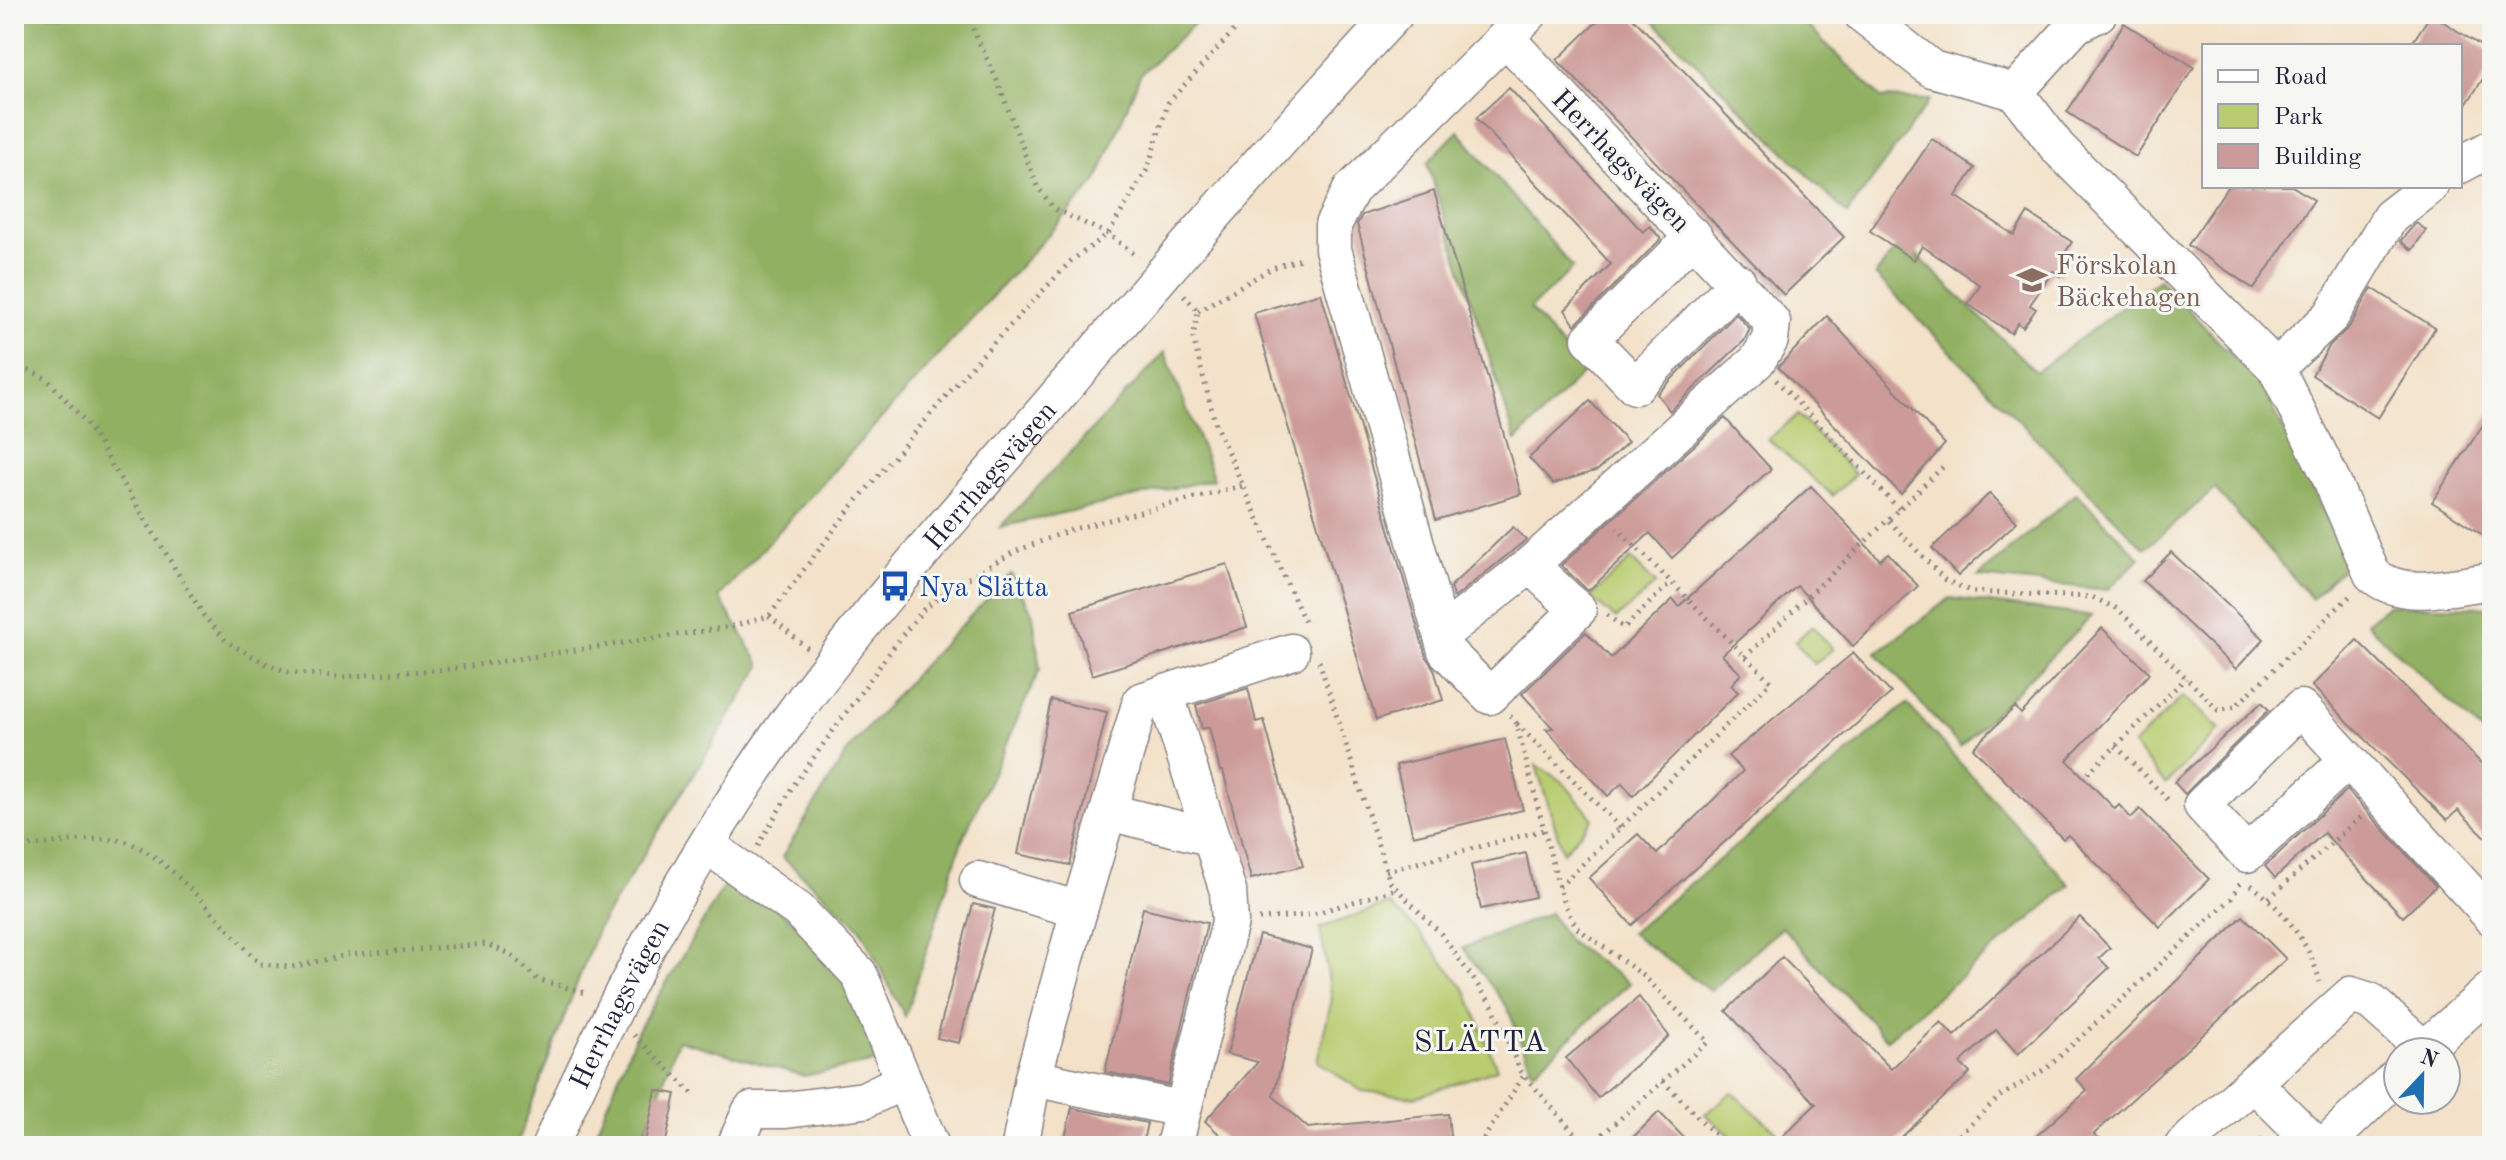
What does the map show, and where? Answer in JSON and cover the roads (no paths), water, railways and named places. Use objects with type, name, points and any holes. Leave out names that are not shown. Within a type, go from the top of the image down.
[{"type":"street","name":"Herrhagsvägen","points":[[550,1146],[612,1012],[707,845],[746,781],[830,667],[1190,243],[1395,14]]},
{"type":"street","points":[[1862,14],[1932,69],[2015,92],[2058,148],[2276,368],[2372,574],[2384,586],[2411,590],[2492,581]]},
{"type":"street","points":[[2015,92],[2076,25],[2098,14]]},
{"type":"street","name":"Herrhagsvägen","points":[[1444,642],[1333,249],[1333,225],[1351,190],[1517,26],[1694,236],[1772,322],[1770,340],[1757,361],[1530,565]]},
{"type":"street","points":[[2462,164],[2492,148]]},
{"type":"street","points":[[2276,368],[2331,316],[2390,217],[2427,188]]},
{"type":"street","points":[[1694,236],[1590,339],[1635,386],[1738,282]]},
{"type":"street","points":[[1530,565],[1578,610],[1490,696],[1444,642],[1530,565]]},
{"type":"street","points":[[1020,1146],[1033,1078],[1141,701],[1306,649]]},
{"type":"street","points":[[1033,1078],[1181,1133],[1230,922],[1228,891],[1165,693]]},
{"type":"street","points":[[2348,760],[2247,854],[2202,805],[2301,708],[2492,917]]},
{"type":"street","points":[[1109,812],[1209,837]]},
{"type":"street","points":[[707,845],[798,910],[859,974],[931,1146]]},
{"type":"street","points":[[978,880],[1079,910]]},
{"type":"street","points":[[2439,1036],[2492,989]]},
{"type":"street","points":[[2183,1146],[2351,995],[2364,997],[2407,1036]]},
{"type":"street","points":[[735,1146],[751,1110],[786,1110],[864,1100],[903,1081]]},
{"type":"street","points":[[2254,1083],[2318,1145],[2330,1143],[2382,1091]]},
{"type":"place","name":"Förskolan Bäckehagen","points":[[2032,280]]},
{"type":"place","name":"Nya Slätta","points":[[895,586]]},
{"type":"district","name":"SLÄTTA","points":[[1481,1041]]}]
